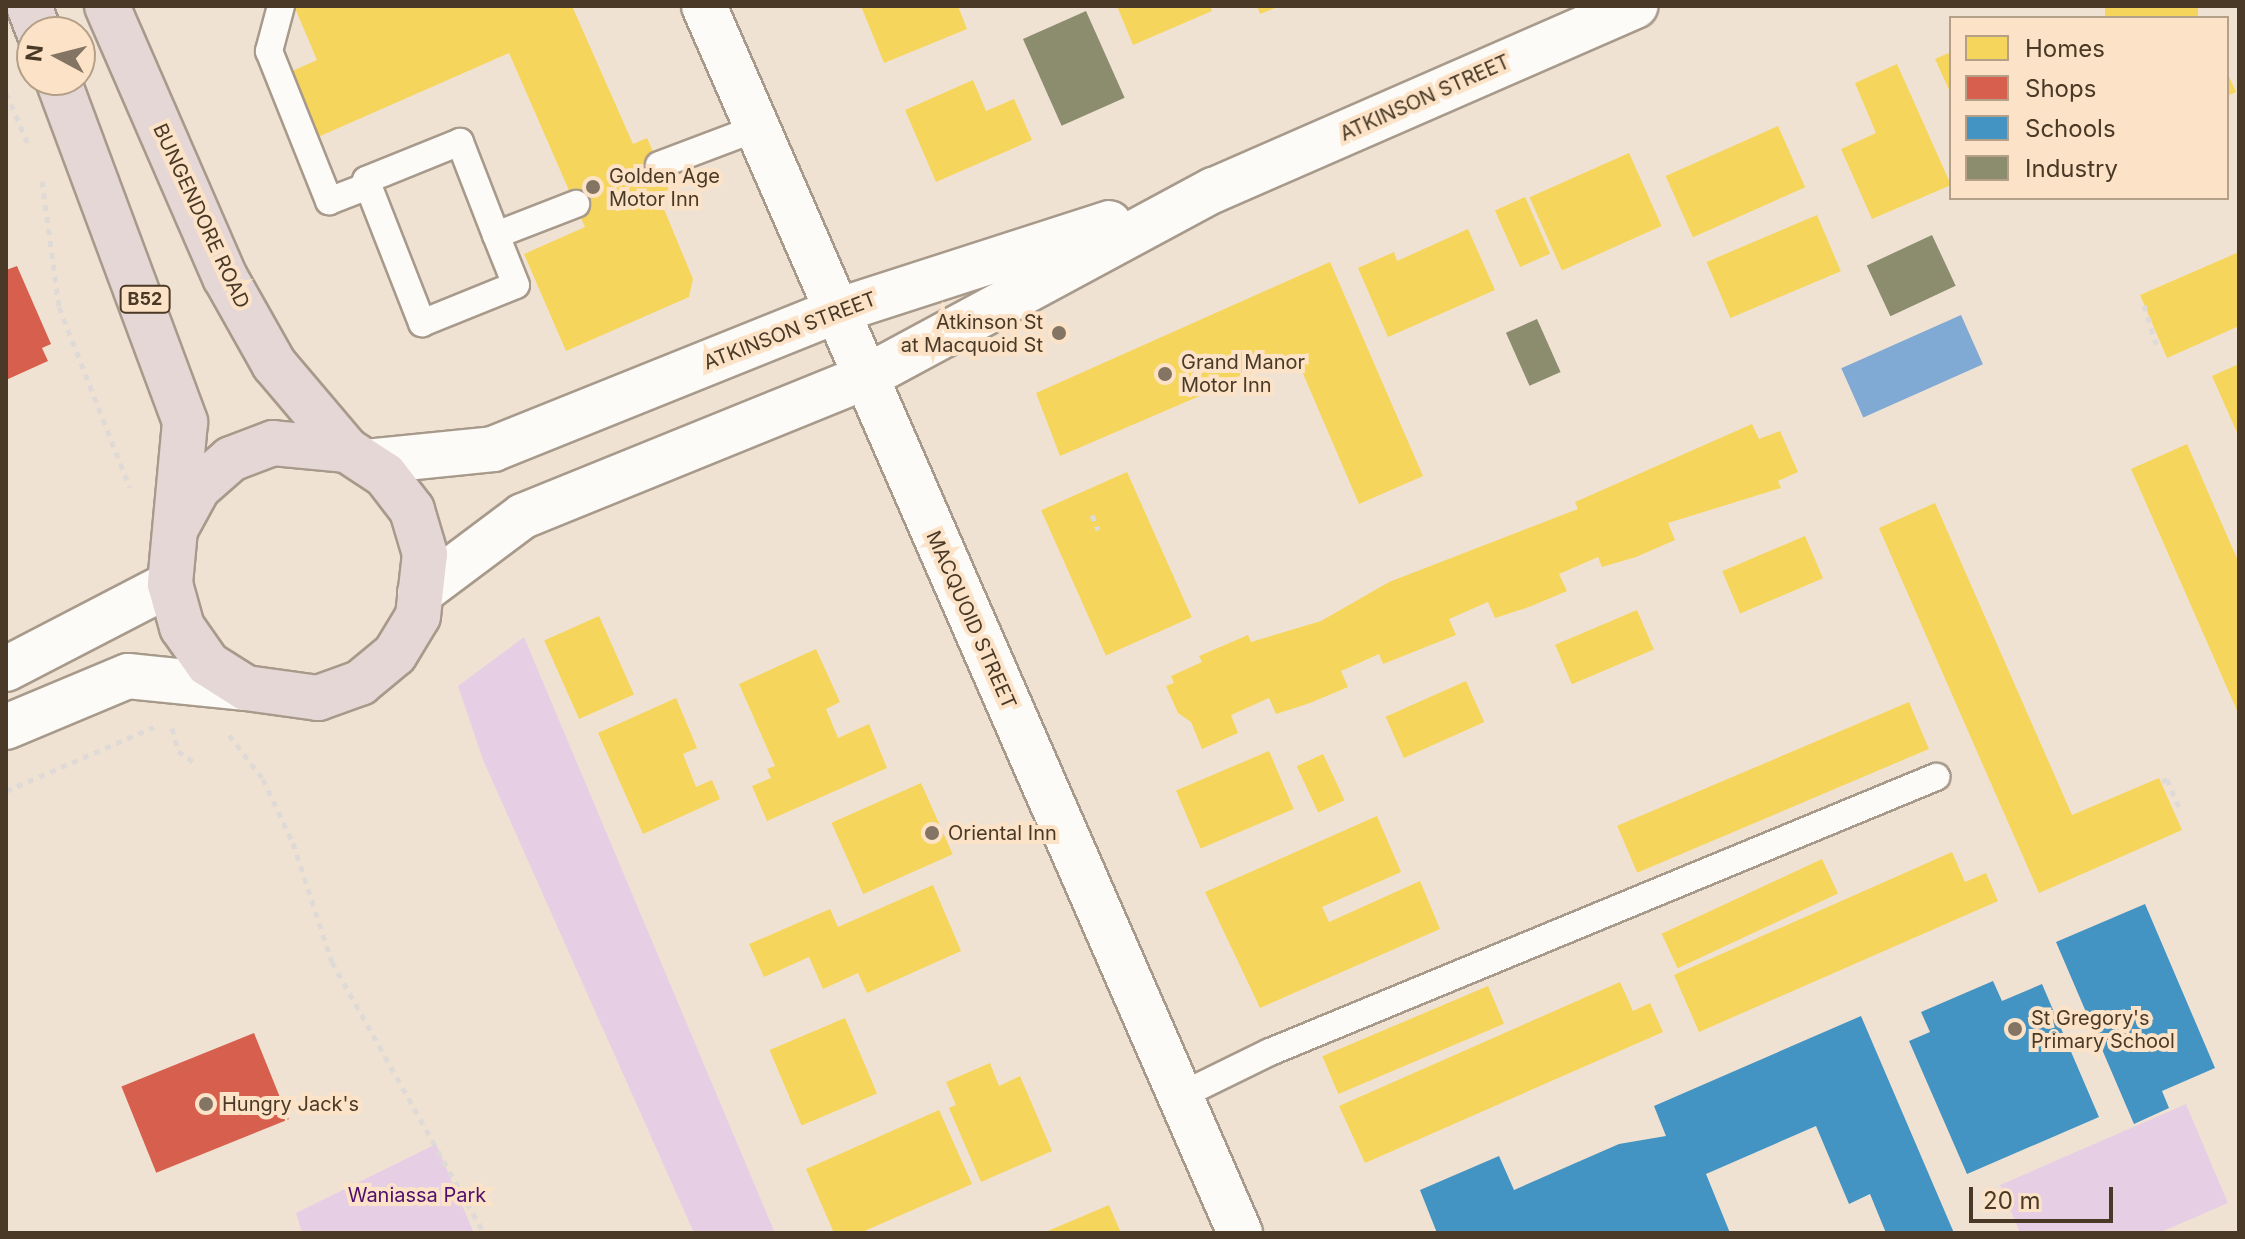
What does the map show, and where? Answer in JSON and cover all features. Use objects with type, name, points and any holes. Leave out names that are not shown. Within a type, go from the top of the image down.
[{"type":"highway","name":"BUNGENDORE ROAD","points":[[107,6],[225,277],[274,364],[357,456]]},
{"type":"highway","name":"B52","points":[[64,96],[150,313],[185,422],[170,584],[182,627],[208,664],[246,688],[318,698],[360,683],[395,654],[418,616],[425,554],[412,510],[357,456],[273,443],[231,459],[198,488],[176,528]]},
{"type":"street","name":"MACQUOID STREET","points":[[704,6],[1240,1233]]},
{"type":"street","name":"ATKINSON STREET","points":[[420,593],[523,516],[866,377],[1214,190],[1636,6]]},
{"type":"street","name":"ATKINSON STREET","points":[[357,456],[493,449],[837,311],[1214,190]]},
{"type":"street","points":[[6,669],[170,584]]},
{"type":"street","points":[[6,727],[128,676],[246,688]]},
{"type":"lane","points":[[281,6],[269,51],[329,201],[368,186]]},
{"type":"lane","points":[[659,165],[757,128]]},
{"type":"lane","points":[[460,142],[496,235],[516,285],[422,323],[366,180],[460,142]]},
{"type":"lane","points":[[496,235],[576,204]]},
{"type":"lane","points":[[1180,1096],[1936,777]]},
{"type":"path","points":[[6,93],[36,161]]},
{"type":"path","points":[[42,174],[59,307],[133,497]]},
{"type":"path","points":[[2144,305],[2156,344]]},
{"type":"path","points":[[1092,515],[1098,530]]},
{"type":"path","points":[[6,791],[125,736],[182,724]]},
{"type":"path","points":[[222,732],[263,779],[332,962],[484,1233]]},
{"type":"path","points":[[2162,782],[2167,779],[2181,812]]},
{"type":"green space","points":[[524,637],[775,1233],[694,1233],[483,760],[458,686]]},
{"type":"green space","points":[[2186,1104],[2228,1203],[2159,1233],[2020,1233],[2000,1185]]},
{"type":"green space","name":"Waniassa Park","points":[[436,1144],[474,1233],[302,1233],[296,1213]]},
{"type":"water","points":[[1961,315],[1983,364],[1863,418],[1841,368]]},
{"type":"building: Homes","points":[[300,6],[572,6],[633,144],[647,138],[671,192],[659,197],[693,279],[689,297],[566,351],[524,254],[585,227],[509,53],[318,137],[290,72],[317,60],[295,8]]},
{"type":"building: Homes","points":[[861,6],[958,6],[967,29],[884,63]]},
{"type":"building: Homes","points":[[1117,6],[1210,6],[1212,11],[1133,45]]},
{"type":"building: Homes","points":[[1257,6],[1280,6],[1260,14]]},
{"type":"building: Homes","points":[[2105,6],[2198,6],[2198,16],[2105,16]]},
{"type":"building: Homes","points":[[1949,53],[1949,90],[1935,59]]},
{"type":"building: Homes","points":[[1897,64],[1949,186],[1872,219],[1841,149],[1876,133],[1855,83]]},
{"type":"building: Homes","points":[[2229,76],[2236,92],[2229,95]]},
{"type":"building: Homes","points":[[973,80],[986,111],[1014,99],[1032,140],[936,182],[905,110]]},
{"type":"building: Homes","points":[[1778,126],[1805,187],[1693,237],[1666,176]]},
{"type":"building: Homes","points":[[1629,153],[1662,226],[1562,270],[1529,197]]},
{"type":"building: Homes","points":[[1525,197],[1550,254],[1520,267],[1495,210]]},
{"type":"building: Homes","points":[[1817,215],[1841,271],[1730,318],[1707,262]]},
{"type":"building: Homes","points":[[1468,229],[1495,290],[1388,337],[1358,268],[1394,252],[1397,261]]},
{"type":"building: Homes","points":[[2239,252],[2239,326],[2167,358],[2140,295]]},
{"type":"building: Homes","name":"Grand Manor Motor Inn","points":[[1330,262],[1423,476],[1359,504],[1295,355],[1060,456],[1036,393]]},
{"type":"building: Homes","points":[[2239,364],[2239,437],[2212,376]]},
{"type":"building: Homes","points":[[1752,424],[1759,439],[1780,431],[1798,472],[1778,481],[1781,488],[1668,523],[1675,540],[1636,557],[1602,567],[1598,557],[1559,574],[1567,591],[1529,607],[1495,618],[1488,602],[1449,619],[1456,635],[1383,664],[1379,654],[1341,671],[1348,687],[1310,703],[1276,714],[1269,698],[1231,715],[1238,733],[1202,749],[1191,722],[1178,713],[1166,686],[1174,683],[1171,676],[1202,662],[1199,656],[1248,635],[1251,642],[1321,621],[1389,582],[1578,509],[1575,502]]},
{"type":"building: Homes","points":[[2187,444],[2239,563],[2239,715],[2131,469]]},
{"type":"building: Homes","points":[[1127,472],[1192,617],[1106,655],[1041,510]]},
{"type":"building: Homes","points":[[1935,503],[2072,815],[2159,778],[2182,830],[2039,893],[1879,528]]},
{"type":"building: Homes","points":[[1805,536],[1823,578],[1740,614],[1722,571]]},
{"type":"building: Homes","points":[[1637,610],[1654,650],[1572,684],[1555,645]]},
{"type":"building: Homes","points":[[599,616],[634,695],[579,719],[544,640]]},
{"type":"building: Homes","points":[[816,649],[840,702],[826,709],[838,738],[869,724],[887,768],[767,821],[752,786],[771,778],[767,769],[775,766],[739,684]]},
{"type":"building: Homes","points":[[1466,681],[1484,722],[1404,758],[1386,717]]},
{"type":"building: Homes","points":[[676,698],[697,748],[683,754],[696,787],[712,780],[720,799],[643,834],[598,733]]},
{"type":"building: Homes","points":[[1909,702],[1929,749],[1637,873],[1617,826]]},
{"type":"building: Homes","points":[[1269,751],[1294,809],[1201,848],[1176,790]]},
{"type":"building: Homes","points":[[1323,754],[1345,800],[1318,812],[1297,766]]},
{"type":"building: Homes","points":[[921,783],[953,854],[863,894],[831,823]]},
{"type":"building: Homes","points":[[1377,816],[1401,872],[1322,907],[1329,922],[1420,881],[1440,929],[1260,1008],[1205,892]]},
{"type":"building: Homes","points":[[1952,852],[1965,882],[1986,873],[1998,901],[1699,1032],[1674,975]]},
{"type":"building: Homes","points":[[1822,859],[1838,893],[1678,968],[1662,934]]},
{"type":"building: Homes","points":[[933,885],[961,951],[867,993],[858,973],[823,989],[809,957],[764,977],[749,944],[830,909],[838,927]]},
{"type":"building: Homes","points":[[1620,982],[1633,1011],[1650,1003],[1663,1032],[1365,1163],[1339,1106]]},
{"type":"building: Homes","points":[[1488,986],[1504,1024],[1338,1094],[1322,1056]]},
{"type":"building: Homes","points":[[845,1018],[877,1093],[802,1126],[770,1050]]},
{"type":"building: Homes","points":[[990,1063],[999,1086],[1020,1076],[1052,1151],[981,1182],[949,1108],[956,1105],[946,1082]]},
{"type":"building: Homes","points":[[939,1110],[972,1184],[860,1233],[834,1233],[806,1169]]},
{"type":"building: Homes","points":[[1109,1205],[1121,1233],[1043,1233]]},
{"type":"building: Shops","points":[[17,266],[51,344],[42,348],[48,361],[6,380],[6,270]]},
{"type":"building: Shops","name":"Hungry Jack's","points":[[254,1033],[289,1119],[156,1173],[121,1087]]},
{"type":"building: Schools","points":[[2145,904],[2215,1068],[2162,1091],[2169,1108],[2134,1124],[2056,942]]},
{"type":"building: Schools","points":[[1993,981],[2002,1001],[2042,984],[2099,1117],[1967,1174],[1909,1041],[1930,1032],[1921,1012]]},
{"type":"building: Schools","points":[[1861,1016],[1954,1233],[1886,1233],[1870,1194],[1849,1204],[1816,1126],[1706,1174],[1730,1233],[1437,1233],[1420,1190],[1499,1156],[1514,1190],[1619,1144],[1666,1136],[1654,1106]]},
{"type":"building: Industry","points":[[1086,11],[1125,98],[1062,126],[1023,39]]},
{"type":"building: Industry","points":[[1932,235],[1956,286],[1890,316],[1867,265]]},
{"type":"building: Industry","points":[[1537,319],[1561,372],[1530,386],[1506,333]]},
{"type":"place","name":"Golden Age Motor Inn","points":[[593,187]]},
{"type":"place","name":"Atkinson St at Macquoid St","points":[[1059,333]]},
{"type":"place","name":"Grand Manor Motor Inn","points":[[1165,374]]},
{"type":"place","name":"Oriental Inn","points":[[932,833]]},
{"type":"place","name":"St Gregory's Primary School","points":[[2015,1029]]},
{"type":"place","name":"Hungry Jack's","points":[[206,1104]]}]
